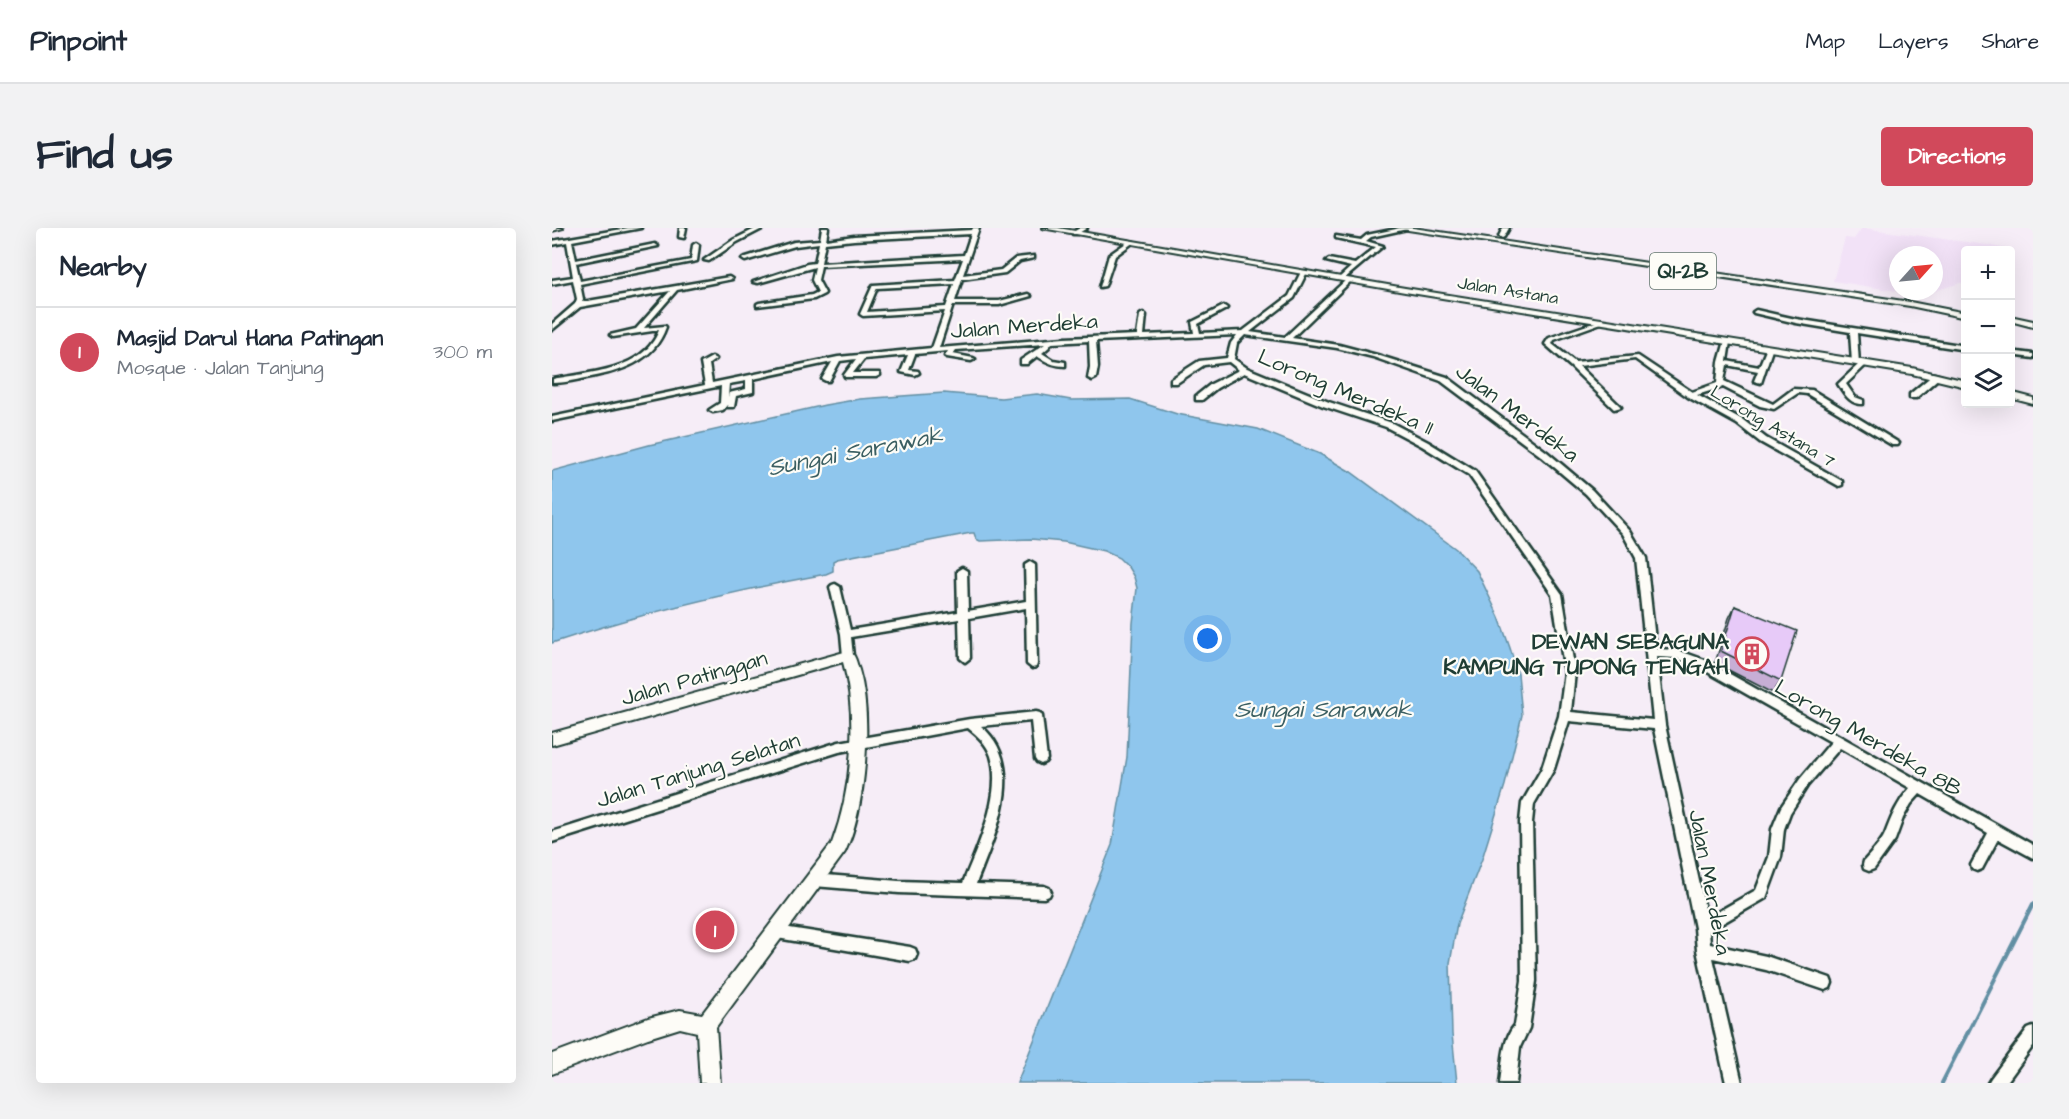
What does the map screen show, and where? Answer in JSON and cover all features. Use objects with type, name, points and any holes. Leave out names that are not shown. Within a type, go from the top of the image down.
[{"type":"main road","points":[[552,229],[559,228]]},
{"type":"main road","name":"Jalan Astana","points":[[1046,228],[1769,350],[1937,376],[1961,383]]},
{"type":"main road","name":"Q1-2B","points":[[1399,228],[1910,304],[1961,315]]},
{"type":"main road","points":[[1446,228],[1836,285],[1961,307]]},
{"type":"main road","points":[[1836,285],[1834,289],[1843,293],[1910,304]]},
{"type":"main road","points":[[2015,319],[2033,324]]},
{"type":"main road","points":[[2015,327],[2033,332]]},
{"type":"main road","points":[[2015,396],[2033,401]]},
{"type":"main road","points":[[710,1083],[706,1024],[839,847],[846,830],[858,743],[858,695],[848,656]]},
{"type":"main road","name":"Jalan Patinggan","points":[[552,739],[848,656]]},
{"type":"main road","points":[[552,1064],[648,1028],[680,1019],[706,1024]]},
{"type":"street","points":[[552,243],[638,228]]},
{"type":"street","points":[[682,237],[683,228]]},
{"type":"street","points":[[707,260],[735,241],[761,228]]},
{"type":"street","points":[[759,305],[814,297],[822,293],[815,280],[825,228]]},
{"type":"street","points":[[1075,233],[1084,228]]},
{"type":"street","points":[[1502,236],[1506,228]]},
{"type":"street","points":[[1362,242],[1369,236],[1385,230],[1404,229]]},
{"type":"street","points":[[745,259],[794,244],[975,230]]},
{"type":"street","name":"Jalan Merdeka","points":[[975,230],[935,350],[953,353],[1050,341],[1197,333],[1242,333],[1338,346],[1444,379],[1544,454],[1589,492],[1628,533],[1641,558],[1659,725],[1702,928],[1704,950],[1734,1083]]},
{"type":"street","points":[[794,244],[792,242],[811,233]]},
{"type":"street","points":[[1287,339],[1345,279],[1354,266],[1380,246],[1338,237]]},
{"type":"street","points":[[552,328],[578,305],[580,299],[569,240]]},
{"type":"street","points":[[1102,286],[1112,255],[1131,242]]},
{"type":"street","points":[[552,282],[694,261],[696,245]]},
{"type":"street","points":[[573,262],[655,246]]},
{"type":"street","points":[[756,282],[809,265],[967,257]]},
{"type":"street","points":[[1028,296],[999,303],[863,314],[875,286],[959,279],[1003,272],[1018,258],[1032,257]]},
{"type":"street","points":[[1329,261],[1354,266]]},
{"type":"street","points":[[1242,333],[1292,297],[1304,272]]},
{"type":"street","points":[[578,305],[661,290],[729,279],[730,283],[661,290]]},
{"type":"street","points":[[639,330],[674,290]]},
{"type":"street","points":[[1197,333],[1194,323],[1224,308]]},
{"type":"street","points":[[1756,312],[1961,347]]},
{"type":"street","points":[[1140,337],[1143,315]]},
{"type":"street","points":[[1601,322],[1548,341],[1548,344],[1573,364],[1617,406]]},
{"type":"street","points":[[556,381],[616,369],[629,363],[655,344],[663,327],[613,335]]},
{"type":"street","points":[[1853,330],[1859,364],[1842,384],[1852,399],[1860,402]]},
{"type":"street","name":"Lorong Merdeka 11","points":[[1242,333],[1234,343],[1230,360],[1244,370],[1326,404],[1389,425],[1472,473],[1557,594],[1570,672],[1565,716],[1548,769],[1528,803],[1526,822],[1530,981],[1522,1028],[1516,1035],[1512,1047],[1508,1083]]},
{"type":"street","points":[[1092,378],[1096,364],[1092,353],[1093,339]]},
{"type":"street","points":[[1024,362],[1047,346],[1050,341]]},
{"type":"street","points":[[1727,342],[1720,382],[1723,384],[1774,407],[1796,391],[1809,392],[1895,443]]},
{"type":"street","points":[[552,418],[838,359],[935,350]]},
{"type":"street","points":[[1758,381],[1769,350]]},
{"type":"street","points":[[912,352],[904,372],[915,372]]},
{"type":"street","points":[[946,367],[953,353],[971,359]]},
{"type":"street","points":[[1038,353],[1051,362],[1062,364]]},
{"type":"street","points":[[2015,354],[2033,356]]},
{"type":"street","points":[[862,356],[848,375],[876,375]]},
{"type":"street","name":"Lorong Astana 7","points":[[1573,364],[1636,357],[1691,396],[1740,422],[1764,440],[1839,483]]},
{"type":"street","points":[[709,386],[705,363],[712,359]]},
{"type":"street","points":[[826,380],[838,359]]},
{"type":"street","points":[[1174,381],[1202,363],[1230,360]]},
{"type":"street","points":[[1723,363],[1761,370]]},
{"type":"street","points":[[1199,398],[1214,386],[1244,370]]},
{"type":"street","points":[[1913,396],[1937,376]]},
{"type":"street","points":[[731,405],[732,395],[750,390],[749,377]]},
{"type":"street","points":[[713,410],[724,404],[725,382]]},
{"type":"street","points":[[1691,396],[1723,384]]},
{"type":"street","points":[[1030,565],[1032,664]]},
{"type":"street","points":[[962,571],[964,658]]},
{"type":"street","points":[[835,587],[846,634],[848,656]]},
{"type":"street","points":[[846,634],[1032,604]]},
{"type":"street","name":"Lorong Merdeka 8B","points":[[1650,653],[1677,654],[1695,660],[2033,852]]},
{"type":"street","name":"Jalan Tanjung Selatan","points":[[552,837],[858,743],[970,723],[1036,716],[1041,759]]},
{"type":"street","points":[[1565,716],[1659,725]]},
{"type":"street","points":[[967,890],[999,799],[1000,771],[996,750],[982,729],[970,723]]},
{"type":"street","points":[[1702,928],[1761,894],[1775,857],[1778,829],[1785,811],[1804,782],[1838,742]]},
{"type":"street","points":[[1869,865],[1891,836],[1892,828],[1907,800],[1918,788]]},
{"type":"street","points":[[1977,865],[1996,831]]},
{"type":"street","points":[[814,880],[967,890],[1044,892]]},
{"type":"street","points":[[777,932],[910,954]]},
{"type":"street","points":[[1704,950],[1761,961],[1825,983]]},
{"type":"street","points":[[1996,1083],[2033,1034]]},
{"type":"shaded area","points":[[1862,228],[1992,246],[1961,246],[1961,283],[1943,288],[1943,246],[1889,246],[1889,290],[1833,281],[1845,238],[1854,239]]},
{"type":"water","name":"Sungai Sarawak","points":[[944,393],[1001,398],[1037,394],[1071,400],[1130,399],[1177,414],[1258,429],[1320,454],[1351,472],[1456,549],[1477,571],[1499,617],[1510,648],[1518,674],[1522,715],[1505,785],[1482,859],[1457,924],[1450,963],[1452,1034],[1457,1083],[1017,1083],[1112,845],[1127,757],[1133,623],[1137,588],[1128,567],[1119,558],[1104,551],[1064,542],[1031,539],[980,541],[976,539],[974,533],[971,533],[837,559],[833,561],[833,571],[826,574],[688,604],[552,643],[552,471],[649,445],[825,405],[860,399]]},
{"type":"building","name":"DEWAN SEBAGUNA KAMPUNG TUPONG TENGAH","points":[[1735,606],[1797,631],[1781,681],[1721,651]]},
{"type":"waterway","points":[[1942,1083],[2033,904]]},
{"type":"place","name":"DEWAN SEBAGUNA KAMPUNG TUPONG TENGAH","points":[[1752,654]]},
{"type":"place","name":"Masjid Darul Hana Patingan","points":[[715,930]]}]
